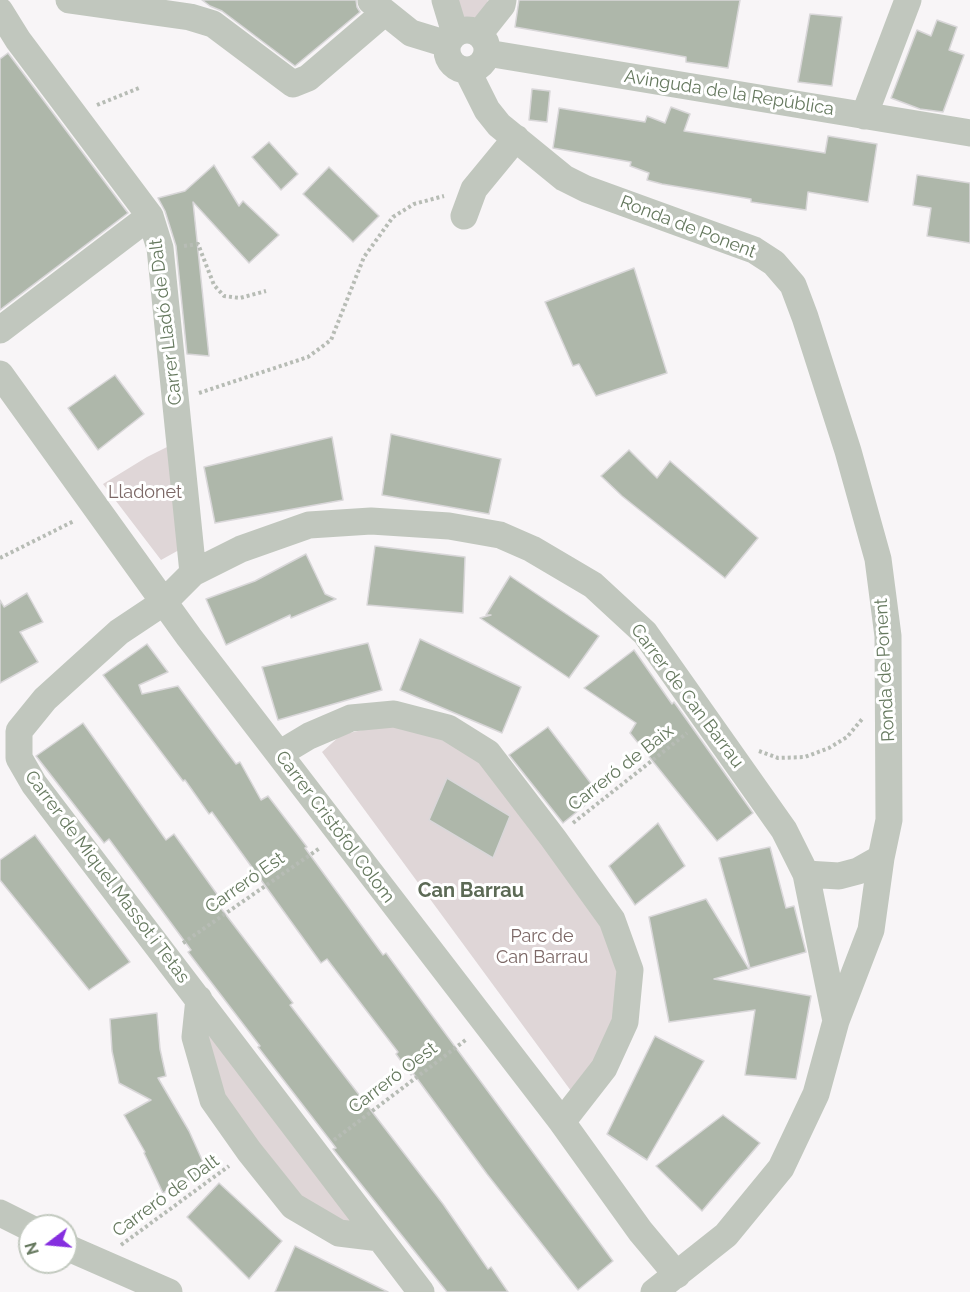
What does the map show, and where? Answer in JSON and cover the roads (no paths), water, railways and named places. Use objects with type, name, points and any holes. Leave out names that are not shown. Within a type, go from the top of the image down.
[{"type":"street","points":[[69,0],[190,17],[213,24],[293,84],[308,78],[377,6]]},
{"type":"street","name":"Ronda de Ponent","points":[[445,0],[467,47],[487,110],[499,125],[564,178],[586,189],[754,250],[774,263],[793,285],[848,451],[878,559],[888,636],[889,820],[870,930],[836,1021],[816,1095],[780,1168],[726,1235],[654,1292]]},
{"type":"street","points":[[467,47],[502,5],[503,0]]},
{"type":"street","points":[[864,116],[908,0]]},
{"type":"street","name":"Avinguda de la República","points":[[377,6],[411,33],[467,47],[970,133]]},
{"type":"street","name":"Carrer Lladó de Dalt","points":[[0,11],[9,46],[74,114],[150,216],[160,248],[193,573]]},
{"type":"street","points":[[464,216],[474,189],[516,138]]},
{"type":"street","points":[[0,330],[150,216]]},
{"type":"street","name":"Carrer Cristòfol Colom","points":[[0,374],[164,602],[677,1275]]},
{"type":"street","name":"Carrer de Can Barrau","points":[[164,602],[193,573],[241,549],[309,525],[371,521],[449,526],[500,535],[532,549],[592,585],[645,633],[784,830],[806,874],[836,1021]]},
{"type":"street","name":"Carrer de Miquel Massot i Tetas","points":[[164,602],[119,632],[45,699],[19,731],[19,758],[34,784],[421,1292]]},
{"type":"street","points":[[279,754],[309,736],[351,718],[394,714],[448,728],[488,753],[612,920],[630,970],[625,1022],[604,1068],[562,1122]]},
{"type":"street","points":[[806,874],[839,876],[858,871],[881,858]]},
{"type":"street","name":"Carrer de Miquel Massot i Tetas","points":[[199,999],[195,1037],[213,1100],[249,1151],[293,1206],[339,1233],[380,1239]]},
{"type":"street","points":[[0,1213],[18,1222]]},
{"type":"street","points":[[78,1253],[169,1292]]},
{"type":"district","name":"Can Barrau","points":[[471,891]]},
{"type":"park label","name":"Lladonet","points":[[145,493]]},
{"type":"park label","name":"Parc de Can Barrau","points":[[542,947]]}]
